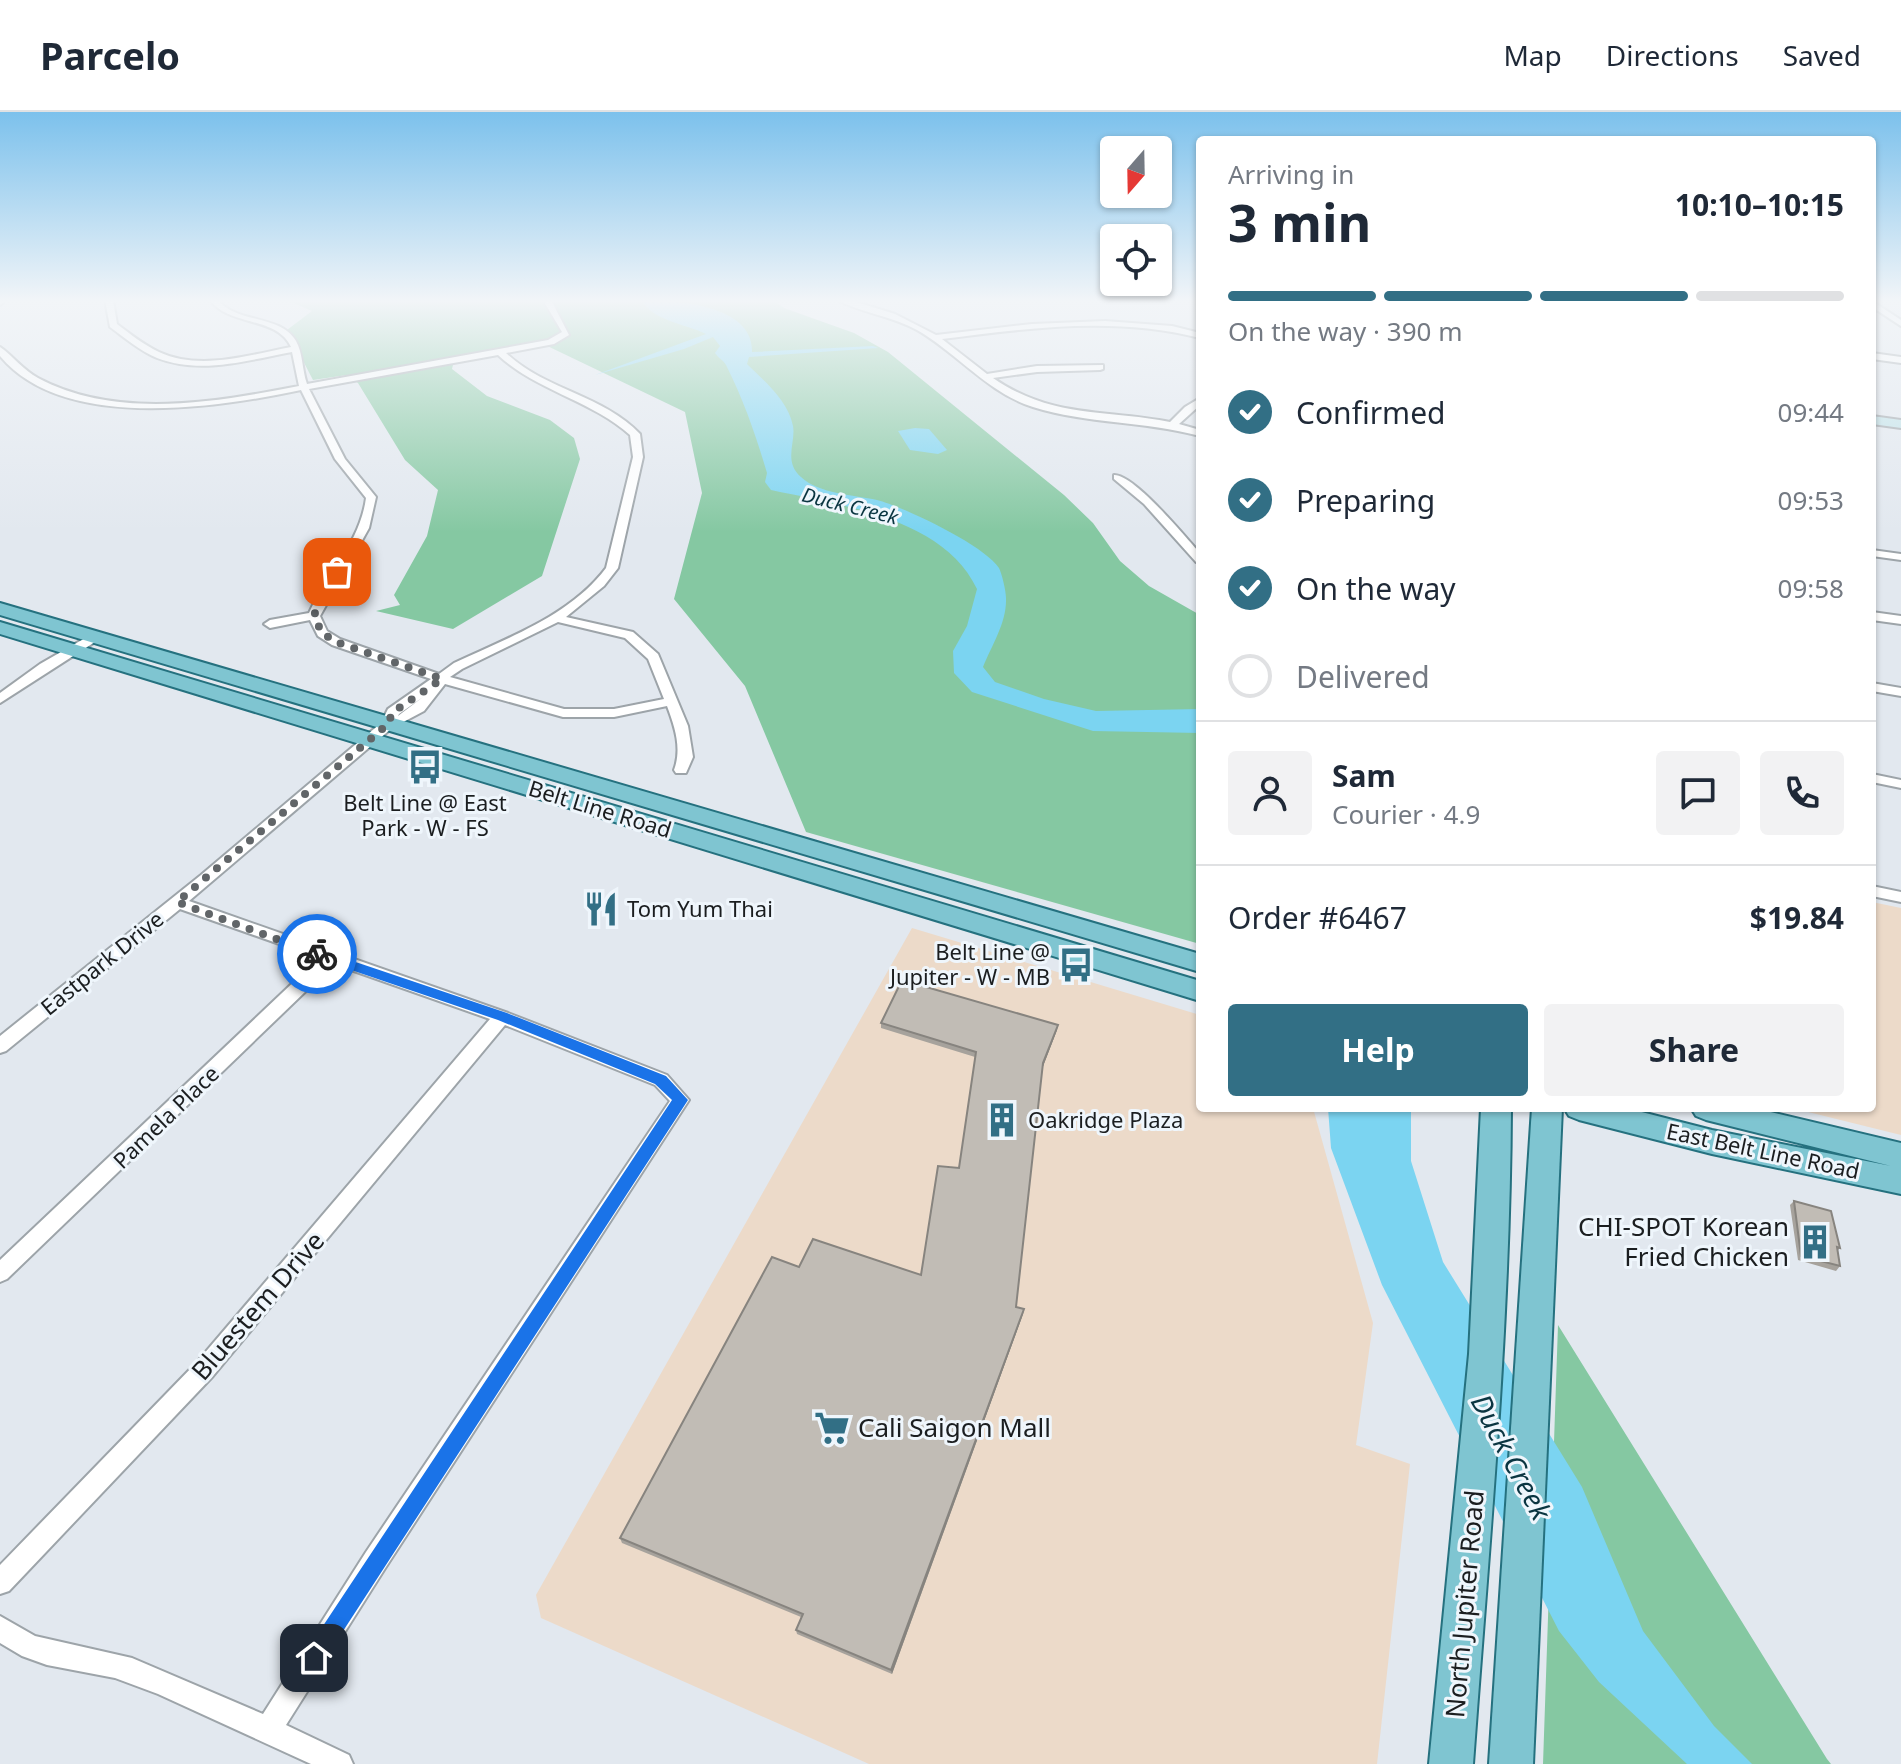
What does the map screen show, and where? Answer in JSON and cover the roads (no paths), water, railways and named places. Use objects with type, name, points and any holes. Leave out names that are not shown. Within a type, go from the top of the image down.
[{"type":"main road","name":"Belt Line Road","points":[[0,609],[512,772],[774,861],[1196,990]]},
{"type":"main road","name":"Belt Line Road","points":[[0,628],[379,732]]},
{"type":"main road","name":"Belt Line Road","points":[[512,772],[790,842],[1196,962]]},
{"type":"main road","points":[[774,861],[790,842]]},
{"type":"main road","name":"North Jupiter Road","points":[[1451,1764],[1473,1527],[1495,1203],[1496,1112]]},
{"type":"main road","points":[[1511,1764],[1547,1112]]},
{"type":"main road","name":"East Belt Line Road","points":[[1595,1112],[1712,1142],[1901,1181]]},
{"type":"main road","name":"East Belt Line Road","points":[[1722,1112],[1901,1156]]},
{"type":"street","points":[[34,377],[60,393],[110,405],[186,404],[355,377]]},
{"type":"street","points":[[300,377],[346,471],[371,497],[370,519],[320,598],[314,616],[322,633],[336,642],[442,679],[563,713],[614,713],[669,702]]},
{"type":"street","name":"Eastpark Drive","points":[[0,1046],[379,732],[412,716],[431,697],[442,679],[458,666],[557,618],[592,591],[612,568],[638,457],[635,434],[605,410],[530,377]]},
{"type":"street","points":[[986,377],[1015,397],[1035,405],[1196,432]]},
{"type":"street","points":[[1172,426],[1196,404]]},
{"type":"street","points":[[1876,419],[1901,422]]},
{"type":"street","points":[[1118,477],[1148,502],[1196,556]]},
{"type":"street","points":[[1876,554],[1901,557]]},
{"type":"street","points":[[270,624],[314,616]]},
{"type":"street","points":[[1876,617],[1901,620]]},
{"type":"street","points":[[557,618],[629,635],[654,657],[669,702],[681,726],[686,757],[681,770]]},
{"type":"street","points":[[0,699],[94,637]]},
{"type":"street","points":[[1876,688],[1901,692]]},
{"type":"street","points":[[1876,779],[1901,784]]},
{"type":"street","points":[[1876,892],[1901,897]]},
{"type":"street","points":[[177,902],[502,1017],[661,1080],[680,1100],[384,1548],[268,1730]]},
{"type":"street","name":"Pamela Place","points":[[0,1273],[330,958]]},
{"type":"street","name":"Bluestem Drive","points":[[0,1582],[205,1369],[502,1017]]},
{"type":"street","points":[[0,1628],[17,1643],[45,1654],[129,1670],[340,1764]]},
{"type":"water","name":"Duck Creek","points":[[732,377],[760,377],[774,392],[786,408],[793,426],[793,465],[808,483],[905,510],[961,538],[999,568],[1005,587],[1006,607],[1002,625],[983,667],[995,682],[1044,699],[1096,711],[1196,709],[1196,733],[1093,731],[972,692],[954,673],[953,651],[967,626],[977,589],[961,565],[940,545],[887,518],[771,490],[765,482],[767,473]]},
{"type":"water","points":[[929,429],[947,450],[938,454],[910,450],[898,431]]},
{"type":"water","name":"Duck Creek","points":[[1328,1112],[1411,1112],[1411,1161],[1443,1262],[1582,1487],[1643,1631],[1714,1726],[1752,1764],[1687,1764],[1599,1682],[1559,1631],[1382,1285],[1331,1148]]},
{"type":"place","name":"Belt Line @ East Park - W - FS","points":[[425,767]]},
{"type":"place","name":"Tom Yum Thai","points":[[601,909]]},
{"type":"place","name":"Belt Line @ Jupiter - W - MB","points":[[1076,965]]},
{"type":"place","name":"Oakridge Plaza","points":[[1002,1120]]},
{"type":"place","name":"CHI-SPOT Korean Fried Chicken","points":[[1815,1242]]},
{"type":"place","name":"Cali Saigon Mall","points":[[832,1428]]}]
